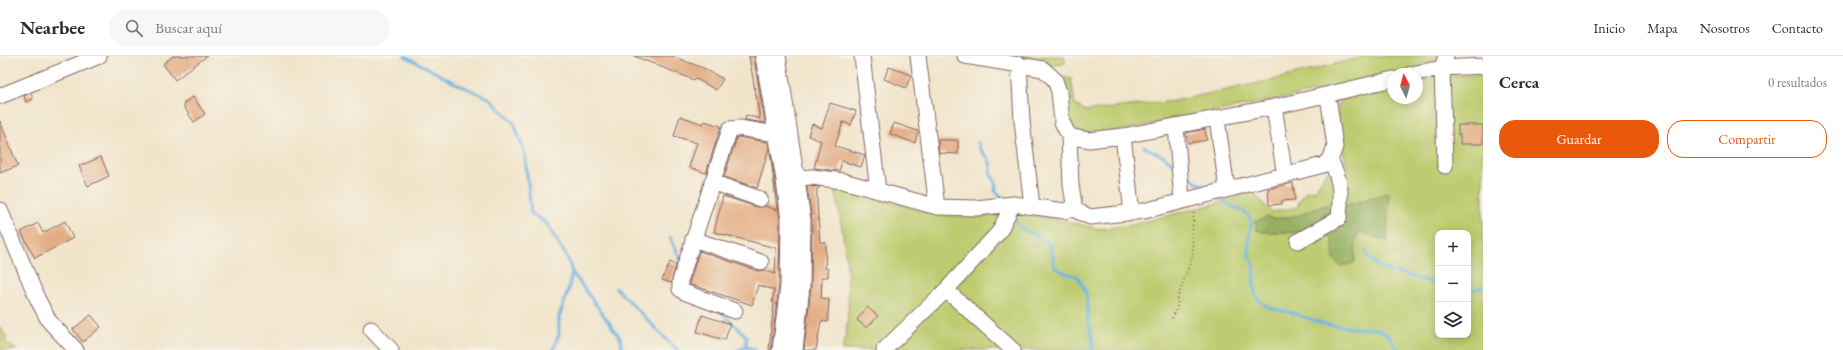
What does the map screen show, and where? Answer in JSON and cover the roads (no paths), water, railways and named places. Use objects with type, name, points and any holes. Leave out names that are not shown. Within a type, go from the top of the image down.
[{"type":"street","points":[[0,96],[99,56]]},
{"type":"street","points":[[762,56],[776,134],[789,221],[788,286],[780,350]]},
{"type":"street","points":[[778,56],[803,220],[802,286],[794,350]]},
{"type":"street","points":[[862,56],[878,191]]},
{"type":"street","points":[[918,56],[937,207]]},
{"type":"street","points":[[965,56],[1043,69],[1056,80],[1059,92],[1062,122],[1069,136],[1068,147],[1073,207],[1076,212],[1090,217],[1132,213],[1285,176],[1323,165],[1330,160],[1335,147],[1328,95]]},
{"type":"street","points":[[1423,70],[1444,62],[1483,66]]},
{"type":"street","points":[[1444,62],[1445,166]]},
{"type":"street","points":[[1019,64],[1022,121],[1032,206]]},
{"type":"street","points":[[1069,136],[1089,140],[1124,136],[1274,107],[1387,80]]},
{"type":"street","points":[[1274,107],[1285,176]]},
{"type":"street","points":[[1217,119],[1227,189]]},
{"type":"street","points":[[1176,126],[1188,199]]},
{"type":"street","points":[[735,311],[680,289],[680,281],[730,129],[739,128],[776,134]]},
{"type":"street","points":[[1124,136],[1132,213]]},
{"type":"street","points":[[1298,241],[1339,218],[1341,193],[1338,173],[1330,160]]},
{"type":"street","points":[[797,178],[812,177],[843,181],[937,207],[976,208],[1013,204],[1064,211],[1073,207]]},
{"type":"street","points":[[712,182],[760,199]]},
{"type":"street","points":[[884,350],[946,290],[999,232],[1013,204]]},
{"type":"street","points":[[0,210],[43,310],[49,321],[76,350]]},
{"type":"street","points":[[693,239],[761,262]]},
{"type":"street","points":[[946,290],[1013,350]]},
{"type":"street","points":[[372,328],[391,350]]},
{"type":"waterway","points":[[405,56],[453,82],[489,98],[514,123],[525,154],[531,213],[546,223],[567,257],[572,272],[569,288],[559,317],[559,334],[553,350]]},
{"type":"waterway","points":[[978,142],[980,149],[988,158],[991,165],[991,174],[996,184],[995,190],[999,195],[1006,199]]},
{"type":"waterway","points":[[1144,147],[1163,156],[1174,164]]},
{"type":"waterway","points":[[1185,172],[1197,183],[1212,188]]},
{"type":"waterway","points":[[1219,197],[1227,204],[1244,212],[1252,222],[1249,237],[1249,256],[1255,267],[1253,278],[1255,293],[1258,300],[1270,308],[1293,313],[1324,324],[1352,328],[1377,329],[1389,336],[1398,350]]},
{"type":"waterway","points":[[1016,221],[1028,232],[1045,240],[1052,253],[1054,266],[1063,272],[1078,277],[1086,292],[1088,321],[1092,335],[1093,350]]},
{"type":"waterway","points":[[670,237],[681,260]]},
{"type":"waterway","points":[[1366,249],[1367,255],[1380,268],[1431,282],[1435,285]]},
{"type":"waterway","points":[[572,272],[621,339],[622,350]]},
{"type":"waterway","points":[[1471,290],[1483,287]]},
{"type":"waterway","points":[[616,288],[675,348],[679,350]]},
{"type":"waterway","points":[[721,312],[746,336],[746,347],[755,349]]},
{"type":"waterway","points":[[738,350],[746,347]]}]
